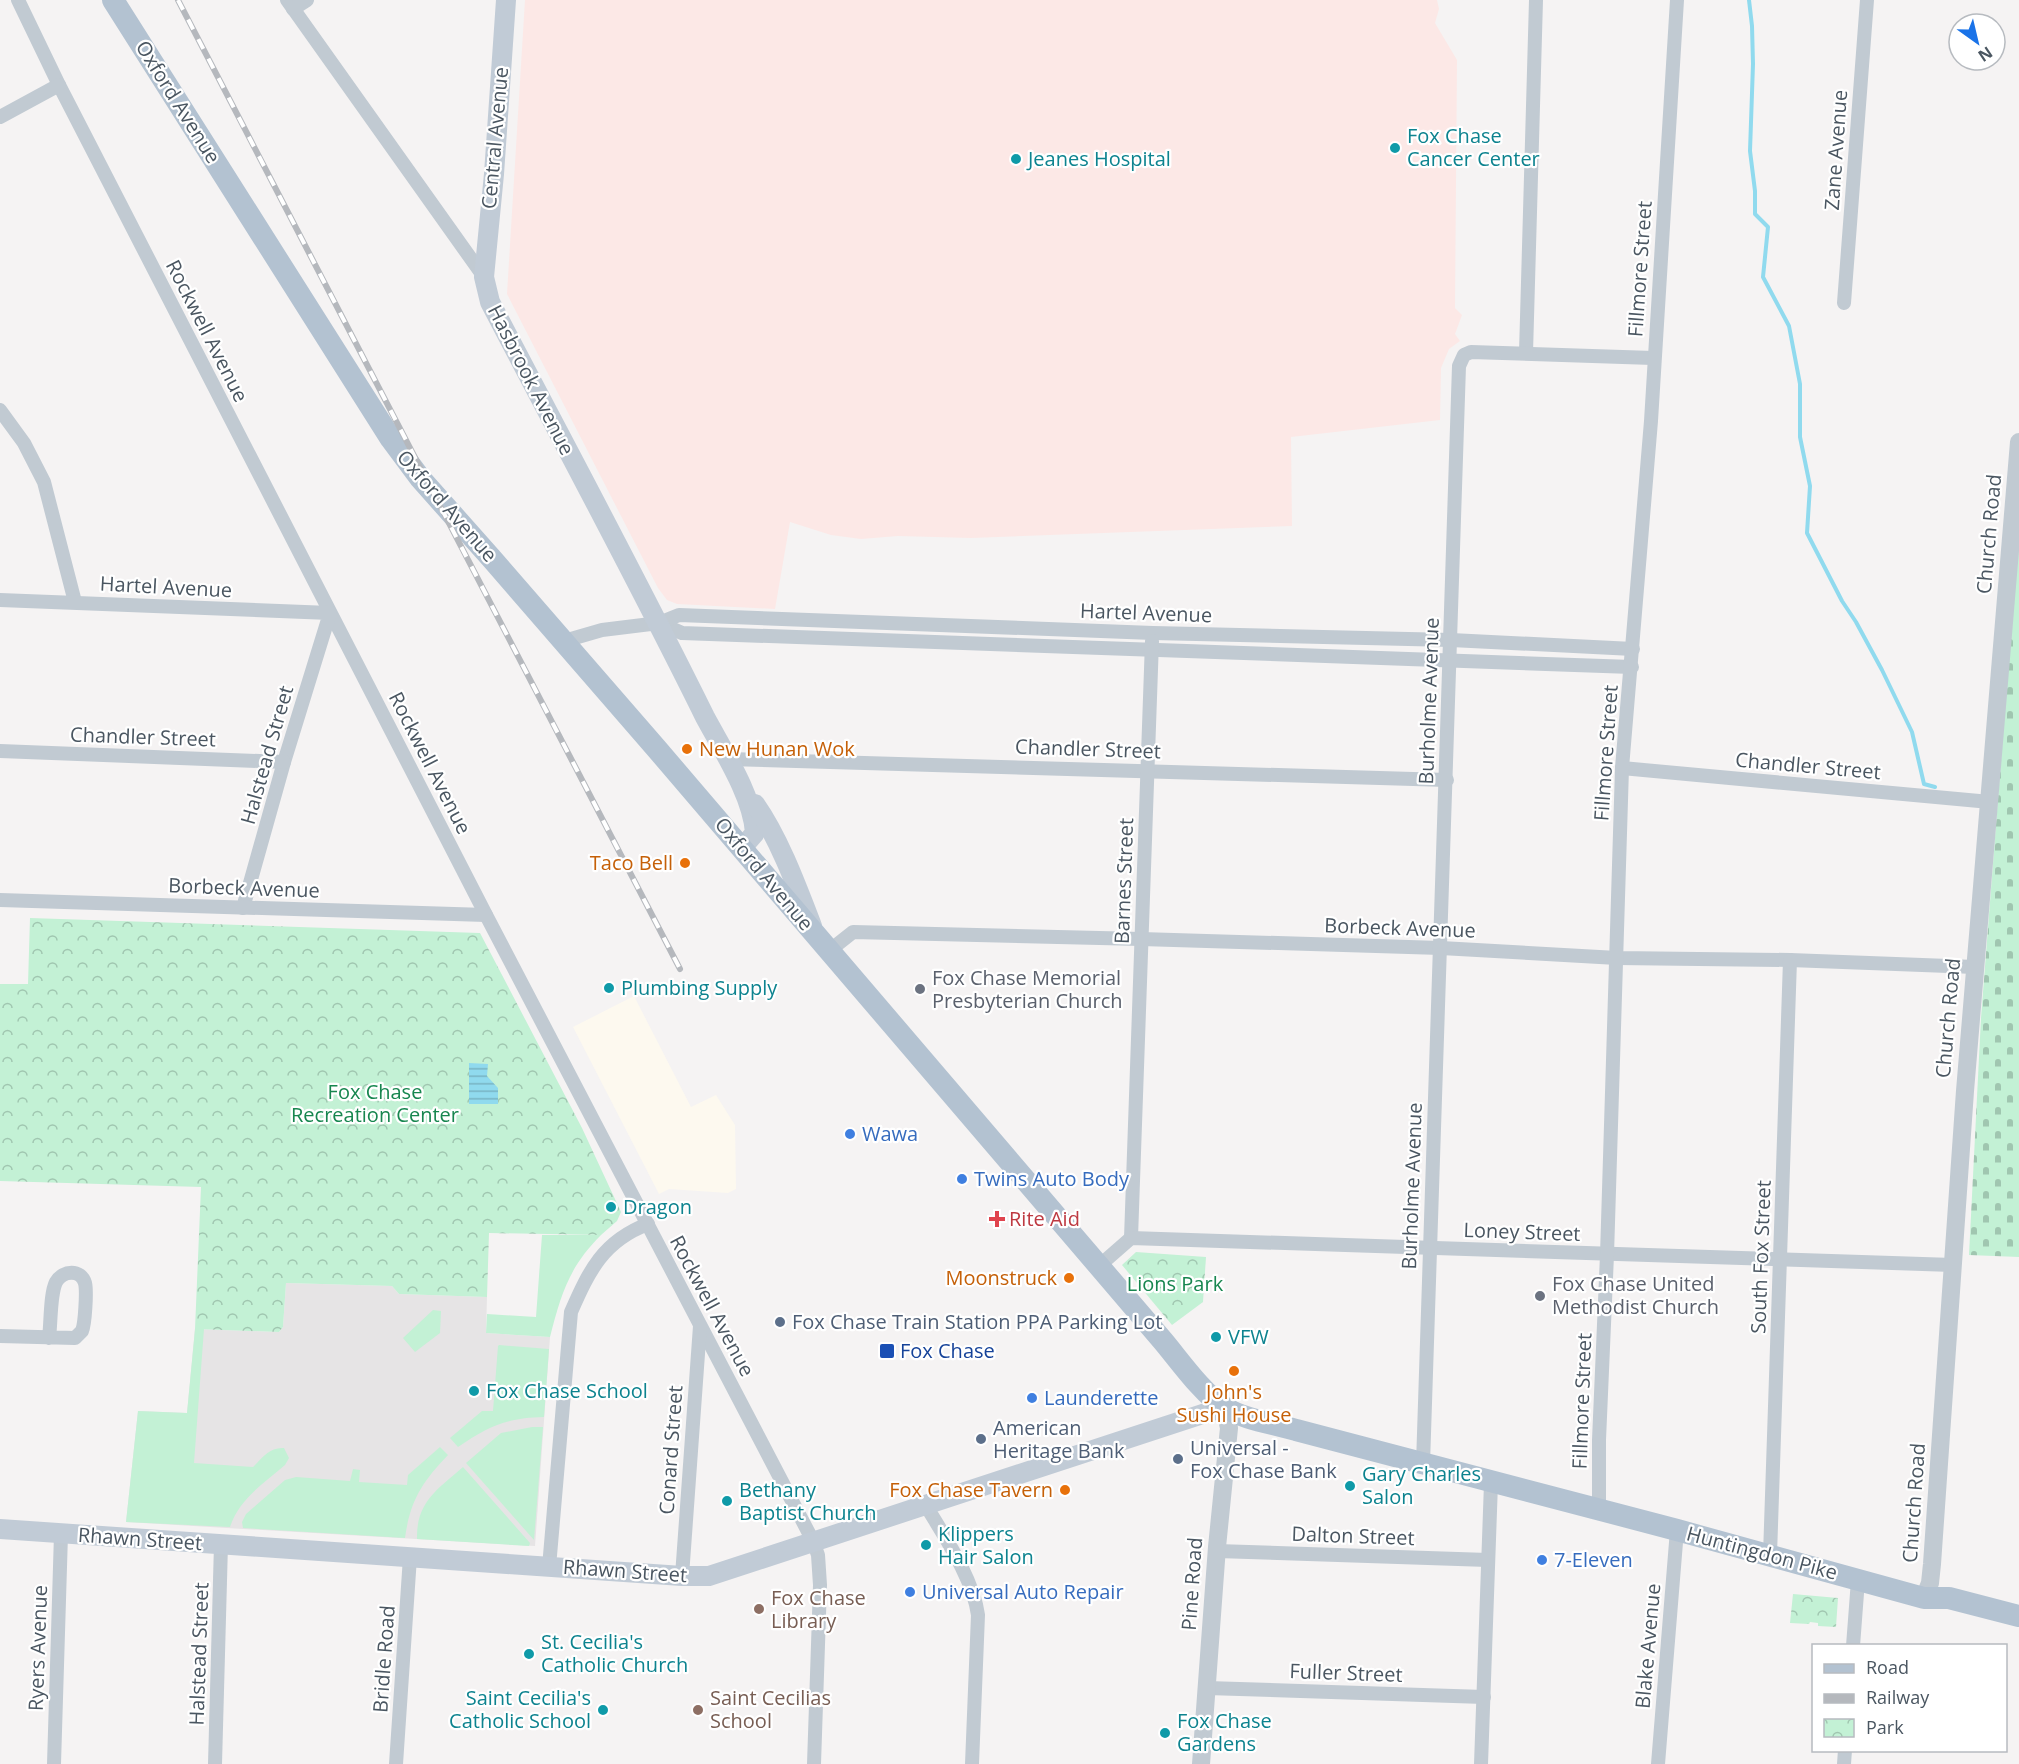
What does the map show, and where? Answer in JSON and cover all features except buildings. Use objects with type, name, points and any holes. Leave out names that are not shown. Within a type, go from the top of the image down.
[{"type":"main road","name":"Oxford Avenue","points":[[113,0],[406,461],[564,641],[1205,1390],[1224,1407],[1246,1416],[1599,1510]]},
{"type":"main road","name":"Central Avenue","points":[[484,277],[494,174],[506,0]]},
{"type":"main road","name":"Hasbrook Avenue","points":[[484,277],[490,302],[659,623],[740,783],[762,814],[822,943]]},
{"type":"main road","name":"Hasbrook Avenue","points":[[740,783],[754,828],[754,833],[742,848]]},
{"type":"main road","name":"Rhawn Street","points":[[0,1529],[709,1576],[1224,1407]]},
{"type":"main road","name":"Huntingdon Pike","points":[[1599,1510],[1924,1598],[1949,1598],[2019,1616]]},
{"type":"main road","name":"Huntingdon Pike","points":[[1924,1598],[1943,1610],[2019,1628]]},
{"type":"street","name":"Rockwell Avenue","points":[[18,0],[59,85],[330,613],[813,1541],[818,1555],[820,1585],[814,1764]]},
{"type":"street","points":[[290,4],[307,0]]},
{"type":"street","points":[[1536,0],[1526,353],[1653,358]]},
{"type":"street","name":"Fillmore Street","points":[[1599,1510],[1599,1440],[1622,768],[1634,649],[1651,421],[1653,358],[1677,0]]},
{"type":"street","name":"Zane Avenue","points":[[1844,303],[1867,0]]},
{"type":"street","name":"Hasbrook Avenue","points":[[290,4],[484,277]]},
{"type":"street","points":[[0,117],[59,85]]},
{"type":"street","name":"Burholme Avenue","points":[[1423,1464],[1459,366],[1464,355],[1471,352],[1526,353]]},
{"type":"street","points":[[0,411],[24,443],[45,482],[75,602]]},
{"type":"street","name":"Church Road","points":[[1924,1598],[1930,1583],[1932,1564],[1976,967],[2019,442]]},
{"type":"street","name":"Hartel Avenue","points":[[0,600],[330,613]]},
{"type":"street","name":"Halstead Street","points":[[243,908],[284,762],[330,613]]},
{"type":"street","name":"Hartel Avenue","points":[[564,641],[602,630],[659,623],[679,615],[1153,633],[1451,640],[1634,649]]},
{"type":"street","name":"Hartel Avenue","points":[[659,623],[682,633],[1632,667]]},
{"type":"street","name":"Barnes Street","points":[[1131,1238],[1153,633]]},
{"type":"street","name":"Chandler Street","points":[[0,751],[284,762]]},
{"type":"street","name":"Chandler Street","points":[[728,759],[1447,780]]},
{"type":"street","name":"Chandler Street","points":[[1622,768],[1990,802]]},
{"type":"street","name":"Borbeck Avenue","points":[[0,900],[486,915]]},
{"type":"street","name":"Borbeck Avenue","points":[[822,943],[853,932],[1440,948],[1617,958],[1790,960],[1976,967]]},
{"type":"street","name":"South Fox Street","points":[[1770,1555],[1790,960]]},
{"type":"street","points":[[549,1567],[571,1312],[587,1274],[604,1253],[622,1236],[648,1224]]},
{"type":"street","points":[[1099,1266],[1131,1238]]},
{"type":"street","name":"Loney Street","points":[[1131,1238],[1953,1266]]},
{"type":"street","points":[[0,1336],[49,1338],[75,1338],[84,1324],[86,1285],[83,1277],[78,1274],[69,1272],[55,1283],[49,1338]]},
{"type":"street","name":"Conard Street","points":[[682,1576],[700,1326]]},
{"type":"street","name":"Pine Road","points":[[1201,1764],[1228,1428],[1224,1407]]},
{"type":"street","points":[[1481,1764],[1491,1483]]},
{"type":"street","points":[[925,1504],[976,1600],[978,1615],[972,1764]]},
{"type":"street","name":"Blake Avenue","points":[[1658,1764],[1677,1530]]},
{"type":"street","name":"Ryers Avenue","points":[[54,1764],[61,1534]]},
{"type":"street","name":"Halstead Street","points":[[215,1764],[221,1544]]},
{"type":"street","name":"Dalton Street","points":[[1217,1551],[1488,1560]]},
{"type":"street","name":"Bridle Road","points":[[396,1764],[410,1557]]},
{"type":"street","points":[[1853,1644],[1858,1580]]},
{"type":"street","name":"Fuller Street","points":[[1207,1688],[1484,1697]]},
{"type":"shaded area","points":[[525,0],[1437,0],[1439,9],[1435,23],[1457,60],[1455,308],[1462,315],[1455,334],[1460,341],[1449,349],[1441,368],[1440,420],[1291,437],[1292,526],[971,538],[898,536],[861,539],[831,535],[790,522],[775,609],[677,604],[667,600],[658,588],[507,294]]},
{"type":"shaded area","points":[[634,996],[691,1107],[716,1095],[735,1125],[736,1189],[728,1193],[669,1189],[659,1194],[573,1027]]},
{"type":"shaded area","points":[[286,1283],[392,1286],[399,1294],[487,1297],[486,1333],[550,1337],[535,1546],[126,1522],[138,1411],[187,1413],[195,1329],[279,1332],[283,1327]]},
{"type":"green space","points":[[2019,528],[2019,1257],[1969,1255],[1981,1018]]},
{"type":"green space","name":"Fox Chase Recreation Center","points":[[30,918],[480,933],[582,1128],[621,1212],[617,1221],[601,1235],[489,1233],[487,1297],[399,1294],[392,1286],[286,1283],[283,1327],[279,1332],[195,1329],[201,1187],[0,1181],[0,984],[28,984]]},
{"type":"green space","points":[[542,1235],[601,1235],[581,1258],[568,1282],[550,1337],[486,1333],[487,1314],[536,1317]]},
{"type":"green space","name":"Lions Park","points":[[1136,1252],[1206,1257],[1203,1302],[1172,1325],[1122,1265]]},
{"type":"green space","points":[[433,1310],[441,1311],[440,1333],[415,1352],[403,1338]]},
{"type":"green space","points":[[195,1329],[204,1329],[194,1463],[253,1467],[267,1453],[279,1448],[284,1448],[289,1458],[285,1465],[239,1508],[230,1527],[126,1522],[138,1411],[187,1413]]},
{"type":"green space","points":[[499,1345],[549,1349],[544,1417],[498,1424],[458,1447],[450,1438],[482,1411],[493,1411]]},
{"type":"green space","points":[[543,1427],[534,1540],[466,1463],[501,1433]]},
{"type":"green space","points":[[440,1447],[448,1455],[424,1483],[410,1513],[405,1538],[243,1528],[242,1522],[246,1514],[285,1480],[296,1477],[350,1481],[353,1469],[360,1470],[359,1482],[407,1485],[408,1475]]},
{"type":"green space","points":[[463,1467],[530,1543],[529,1546],[417,1539],[420,1515],[430,1497]]},
{"type":"green space","points":[[1793,1594],[1838,1598],[1836,1627],[1818,1626],[1818,1623],[1810,1622],[1809,1624],[1790,1623]]},
{"type":"water","points":[[469,1063],[488,1064],[487,1076],[498,1088],[498,1104],[469,1104]]},
{"type":"waterway","points":[[1749,0],[1753,64],[1750,151],[1755,191],[1755,214],[1768,227],[1763,277],[1789,326],[1800,384],[1800,437],[1810,486],[1807,533],[1842,601],[1882,670],[1912,732],[1924,784],[1935,787]]},
{"type":"railway","points":[[178,0],[680,969]]},
{"type":"place","name":"Fox Chase Cancer Center","points":[[1395,148]]},
{"type":"place","name":"Jeanes Hospital","points":[[1016,159]]},
{"type":"place","name":"New Hunan Wok","points":[[687,749]]},
{"type":"place","name":"Taco Bell","points":[[685,863]]},
{"type":"place","name":"Plumbing Supply","points":[[609,988]]},
{"type":"place","name":"Fox Chase Memorial Presbyterian Church","points":[[920,989]]},
{"type":"place","name":"Wawa","points":[[850,1134]]},
{"type":"place","name":"Twins Auto Body","points":[[962,1179]]},
{"type":"place","name":"Dragon","points":[[611,1207]]},
{"type":"place","name":"Rite Aid","points":[[997,1219]]},
{"type":"place","name":"Moonstruck","points":[[1069,1278]]},
{"type":"place","name":"Fox Chase United Methodist Church","points":[[1540,1296]]},
{"type":"place","name":"Fox Chase Train Station PPA Parking Lot","points":[[780,1322]]},
{"type":"place","name":"VFW","points":[[1216,1337]]},
{"type":"place","name":"Fox Chase","points":[[887,1351]]},
{"type":"place","name":"John's Sushi House","points":[[1234,1371]]},
{"type":"place","name":"Fox Chase School","points":[[474,1391]]},
{"type":"place","name":"Launderette","points":[[1032,1398]]},
{"type":"place","name":"American Heritage Bank","points":[[981,1439]]},
{"type":"place","name":"Universal - Fox Chase Bank","points":[[1178,1459]]},
{"type":"place","name":"Gary Charles Salon","points":[[1350,1486]]},
{"type":"place","name":"Fox Chase Tavern","points":[[1065,1490]]},
{"type":"place","name":"Bethany Baptist Church","points":[[727,1501]]},
{"type":"place","name":"Klippers Hair Salon","points":[[926,1545]]},
{"type":"place","name":"7-Eleven","points":[[1542,1560]]},
{"type":"place","name":"Universal Auto Repair","points":[[910,1592]]},
{"type":"place","name":"Fox Chase Library","points":[[759,1609]]},
{"type":"place","name":"St. Cecilia's Catholic Church","points":[[529,1654]]},
{"type":"place","name":"Saint Cecilia's Catholic School","points":[[603,1710]]},
{"type":"place","name":"Saint Cecilias School","points":[[698,1710]]},
{"type":"place","name":"Fox Chase Gardens","points":[[1165,1733]]}]
